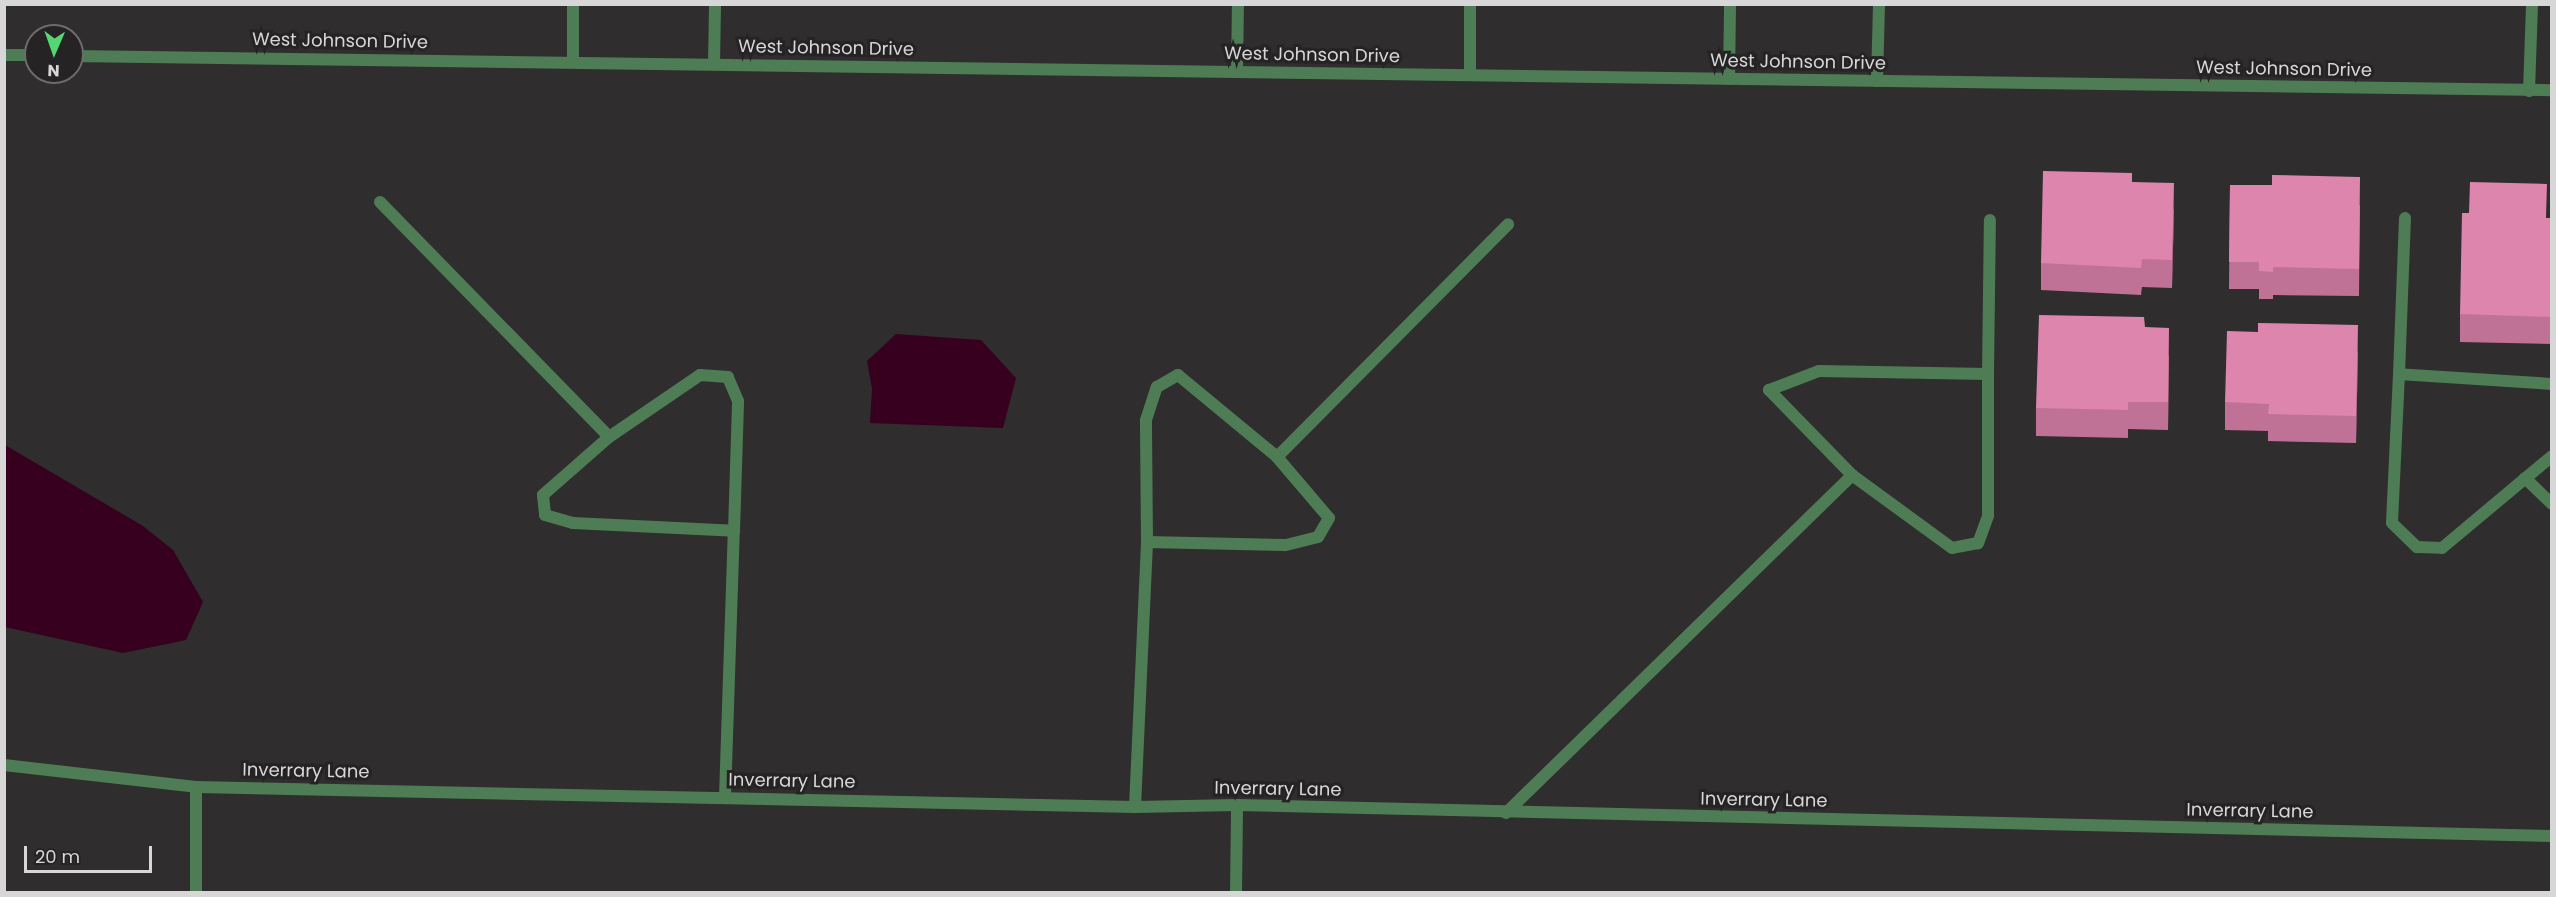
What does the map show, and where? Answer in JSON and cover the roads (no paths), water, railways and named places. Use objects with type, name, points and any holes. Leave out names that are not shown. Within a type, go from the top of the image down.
[{"type":"street","points":[[573,4],[573,62]]},
{"type":"street","points":[[714,64],[715,4]]},
{"type":"street","points":[[1237,72],[1238,4]]},
{"type":"street","points":[[1470,4],[1470,75]]},
{"type":"street","points":[[1729,79],[1730,4]]},
{"type":"street","points":[[1877,81],[1878,4]]},
{"type":"street","points":[[2529,91],[2532,4]]},
{"type":"street","points":[[4,55],[24,55]]},
{"type":"street","name":"West Johnson Drive","points":[[84,56],[2552,90]]},
{"type":"street","points":[[380,202],[609,437]]},
{"type":"street","points":[[2405,218],[2392,522],[2417,547],[2442,548],[2552,456]]},
{"type":"street","points":[[1988,374],[1819,371],[1769,390],[1852,475],[1952,548],[1978,543],[1988,516],[1990,220]]},
{"type":"street","points":[[1277,457],[1508,224]]},
{"type":"street","points":[[2399,374],[2552,384]]},
{"type":"street","points":[[725,797],[735,531],[738,401],[728,377],[700,375],[609,437],[543,495],[545,514],[573,523],[735,531]]},
{"type":"street","points":[[1135,807],[1147,542],[1146,420],[1157,387],[1178,375],[1277,457],[1329,518],[1318,537],[1286,545],[1147,542]]},
{"type":"street","points":[[1506,813],[1852,475]]},
{"type":"street","points":[[2525,478],[2552,504]]},
{"type":"street","name":"Inverrary Lane","points":[[4,765],[196,787],[1135,807],[1238,805],[2552,836]]},
{"type":"street","points":[[196,787],[196,892]]},
{"type":"street","points":[[1236,892],[1238,805]]}]
